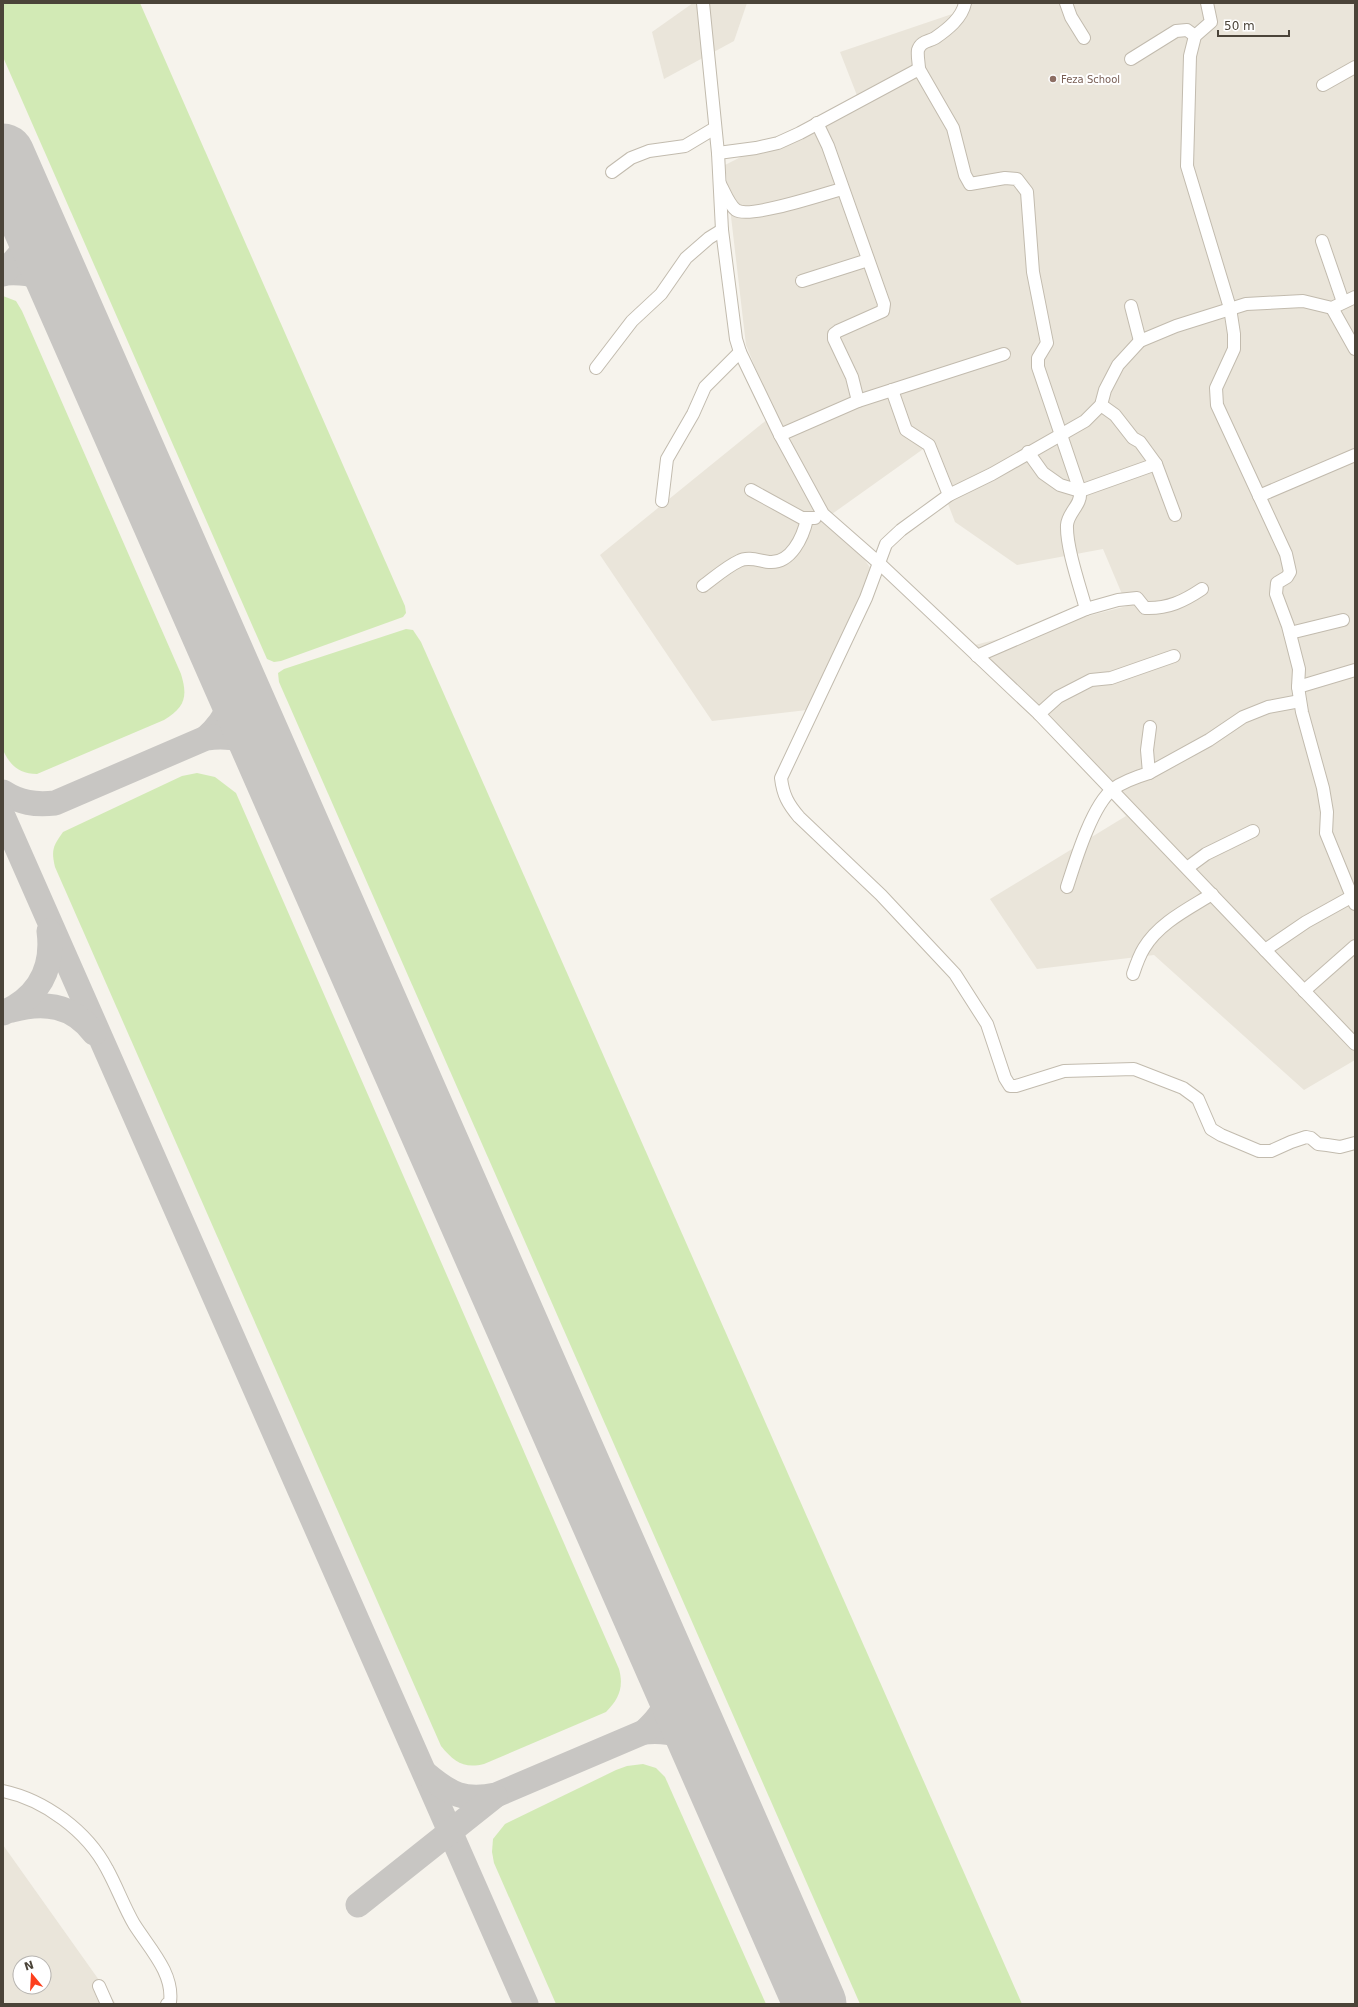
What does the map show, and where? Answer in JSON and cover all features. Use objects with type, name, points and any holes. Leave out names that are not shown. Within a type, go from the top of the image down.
[{"type":"street","points":[[703,3],[716,128],[722,230],[736,339],[740,352],[780,435],[823,514],[880,564],[1039,714],[1355,1044]]},
{"type":"street","points":[[965,3],[963,14],[934,38],[923,42],[918,51],[919,69],[953,128],[965,175],[970,184],[1005,178],[1017,179],[1027,192],[1033,272],[1047,344],[1038,358],[1038,367],[1062,433],[1080,491],[1081,497],[1069,518],[1067,527],[1074,566],[1086,610]]},
{"type":"street","points":[[1066,3],[1071,17],[1084,38]]},
{"type":"street","points":[[1207,3],[1212,22],[1195,36],[1190,56],[1187,166],[1230,308],[1234,334],[1234,349],[1216,388],[1217,405],[1286,554],[1290,572],[1287,577],[1277,583],[1275,588],[1290,633],[1299,669],[1298,688],[1300,701],[1324,788],[1327,812],[1326,833],[1353,900],[1306,922],[1265,950]]},
{"type":"street","points":[[1131,59],[1176,31],[1187,30],[1195,36]]},
{"type":"street","points":[[1323,86],[1355,67]]},
{"type":"street","points":[[718,153],[756,148],[778,143],[919,69]]},
{"type":"street","points":[[817,123],[828,146],[884,304],[883,311],[838,330],[834,334],[834,339],[842,351],[852,377],[858,401]]},
{"type":"street","points":[[612,172],[631,158],[649,151],[685,146],[716,128]]},
{"type":"street","points":[[718,181],[735,209],[741,212],[759,211],[792,204],[842,189]]},
{"type":"street","points":[[596,368],[632,321],[661,294],[686,258],[708,238],[722,230]]},
{"type":"street","points":[[1322,241],[1343,302]]},
{"type":"street","points":[[802,281],[868,260]]},
{"type":"street","points":[[1355,297],[1332,308],[1303,301],[1268,302],[1230,308],[1176,326],[1140,342],[1118,365],[1105,390],[1101,405],[1085,421],[949,495],[896,535],[886,544],[880,564],[866,598],[781,778],[783,793],[789,805],[881,895],[955,974],[987,1024],[1005,1078],[1010,1086],[1016,1086],[1064,1071],[1134,1069],[1183,1088],[1198,1099],[1211,1129],[1221,1135],[1259,1151],[1271,1151],[1306,1137],[1318,1144],[1327,1146],[1340,1147],[1355,1143]]},
{"type":"street","points":[[1131,306],[1140,342]]},
{"type":"street","points":[[1332,308],[1355,348]]},
{"type":"street","points":[[662,501],[664,477],[669,454],[694,414],[705,387],[740,352]]},
{"type":"street","points":[[780,435],[858,401],[1004,354]]},
{"type":"street","points":[[892,390],[906,430],[929,445],[949,495]]},
{"type":"street","points":[[1101,405],[1114,415],[1133,438],[1140,442],[1156,464],[1175,515]]},
{"type":"street","points":[[1028,452],[1043,473],[1060,485],[1080,491],[1156,464]]},
{"type":"street","points":[[1259,496],[1355,455]]},
{"type":"street","points":[[751,490],[776,505],[807,519],[823,514]]},
{"type":"street","points":[[703,586],[739,560],[747,559],[771,562],[784,559],[799,541],[807,519]]},
{"type":"street","points":[[977,656],[1086,610],[1118,600],[1137,598],[1145,608],[1163,607],[1181,602],[1202,589]]},
{"type":"street","points":[[1290,633],[1343,620]]},
{"type":"street","points":[[1039,714],[1058,698],[1091,680],[1111,678],[1174,656]]},
{"type":"street","points":[[1298,688],[1355,670]]},
{"type":"street","points":[[1067,887],[1091,821],[1111,790],[1124,782],[1149,773],[1209,740],[1243,717],[1268,707],[1300,701]]},
{"type":"street","points":[[1149,773],[1147,750],[1150,728]]},
{"type":"street","points":[[1187,868],[1206,854],[1253,831]]},
{"type":"street","points":[[1133,974],[1144,947],[1157,932],[1167,922],[1212,894]]},
{"type":"street","points":[[1304,991],[1355,946]]},
{"type":"street","points":[[3,1791],[18,1794],[44,1807],[68,1823],[89,1843],[107,1868],[134,1923],[166,1974],[172,1991],[170,2002],[167,2004]]},
{"type":"street","points":[[99,1986],[107,2004]]},
{"type":"shaded area","points":[[693,3],[747,3],[734,41],[664,79],[652,32]]},
{"type":"shaded area","points":[[962,3],[1355,3],[1355,1060],[1304,1090],[1154,955],[1037,969],[990,899],[1126,816],[971,646],[1127,606],[1103,549],[1017,565],[955,522],[926,447],[832,514],[879,580],[807,710],[712,721],[600,555],[774,414],[746,345],[725,165],[858,98],[840,52],[961,11]]},
{"type":"shaded area","points":[[3,1845],[116,2004],[3,2004]]},
{"type":"green space","points":[[3,3],[140,3],[405,606],[406,613],[403,617],[281,661],[274,662],[267,659],[3,57]]},
{"type":"green space","points":[[3,296],[16,301],[22,311],[181,674],[184,689],[183,701],[180,706],[164,720],[37,774],[31,774],[16,768],[12,765],[3,750]]},
{"type":"green space","points":[[406,629],[413,630],[421,642],[1022,2004],[860,2004],[279,682],[278,673],[284,669]]},
{"type":"green space","points":[[197,773],[215,777],[236,793],[619,1669],[621,1687],[614,1702],[606,1712],[484,1764],[471,1766],[460,1763],[450,1756],[441,1746],[55,867],[53,852],[57,841],[63,832],[182,776]]},
{"type":"green space","points":[[643,1764],[656,1768],[665,1777],[766,2004],[556,2004],[494,1863],[492,1852],[493,1839],[505,1824],[616,1770],[627,1766]]},
{"type":"taxiway","points":[[3,274],[20,254],[26,239],[26,207]]},
{"type":"taxiway","points":[[5,273],[24,273],[39,277],[52,285],[66,298]]},
{"type":"taxiway","points":[[206,738],[221,722],[228,706],[230,688],[227,666]]},
{"type":"taxiway","points":[[3,792],[22,801],[41,804],[55,803],[206,738],[225,737],[241,740],[255,748],[269,762]]},
{"type":"taxiway","points":[[3,816],[526,2004]]},
{"type":"taxiway","points":[[3,1013],[26,999],[35,990],[41,980],[49,958],[49,931]]},
{"type":"taxiway","points":[[12,1010],[35,1006],[57,1008],[77,1016],[94,1033]]},
{"type":"taxiway","points":[[425,1773],[450,1791],[466,1797],[485,1797],[496,1795],[644,1732],[660,1715],[668,1698],[668,1680],[662,1657]]},
{"type":"taxiway","points":[[644,1732],[663,1732],[678,1735],[691,1742],[705,1755]]},
{"type":"taxiway","points":[[358,1905],[495,1796]]},
{"type":"runway","points":[[3,155],[815,2004]]},
{"type":"place","name":"Feza School","points":[[1053,79]]}]
